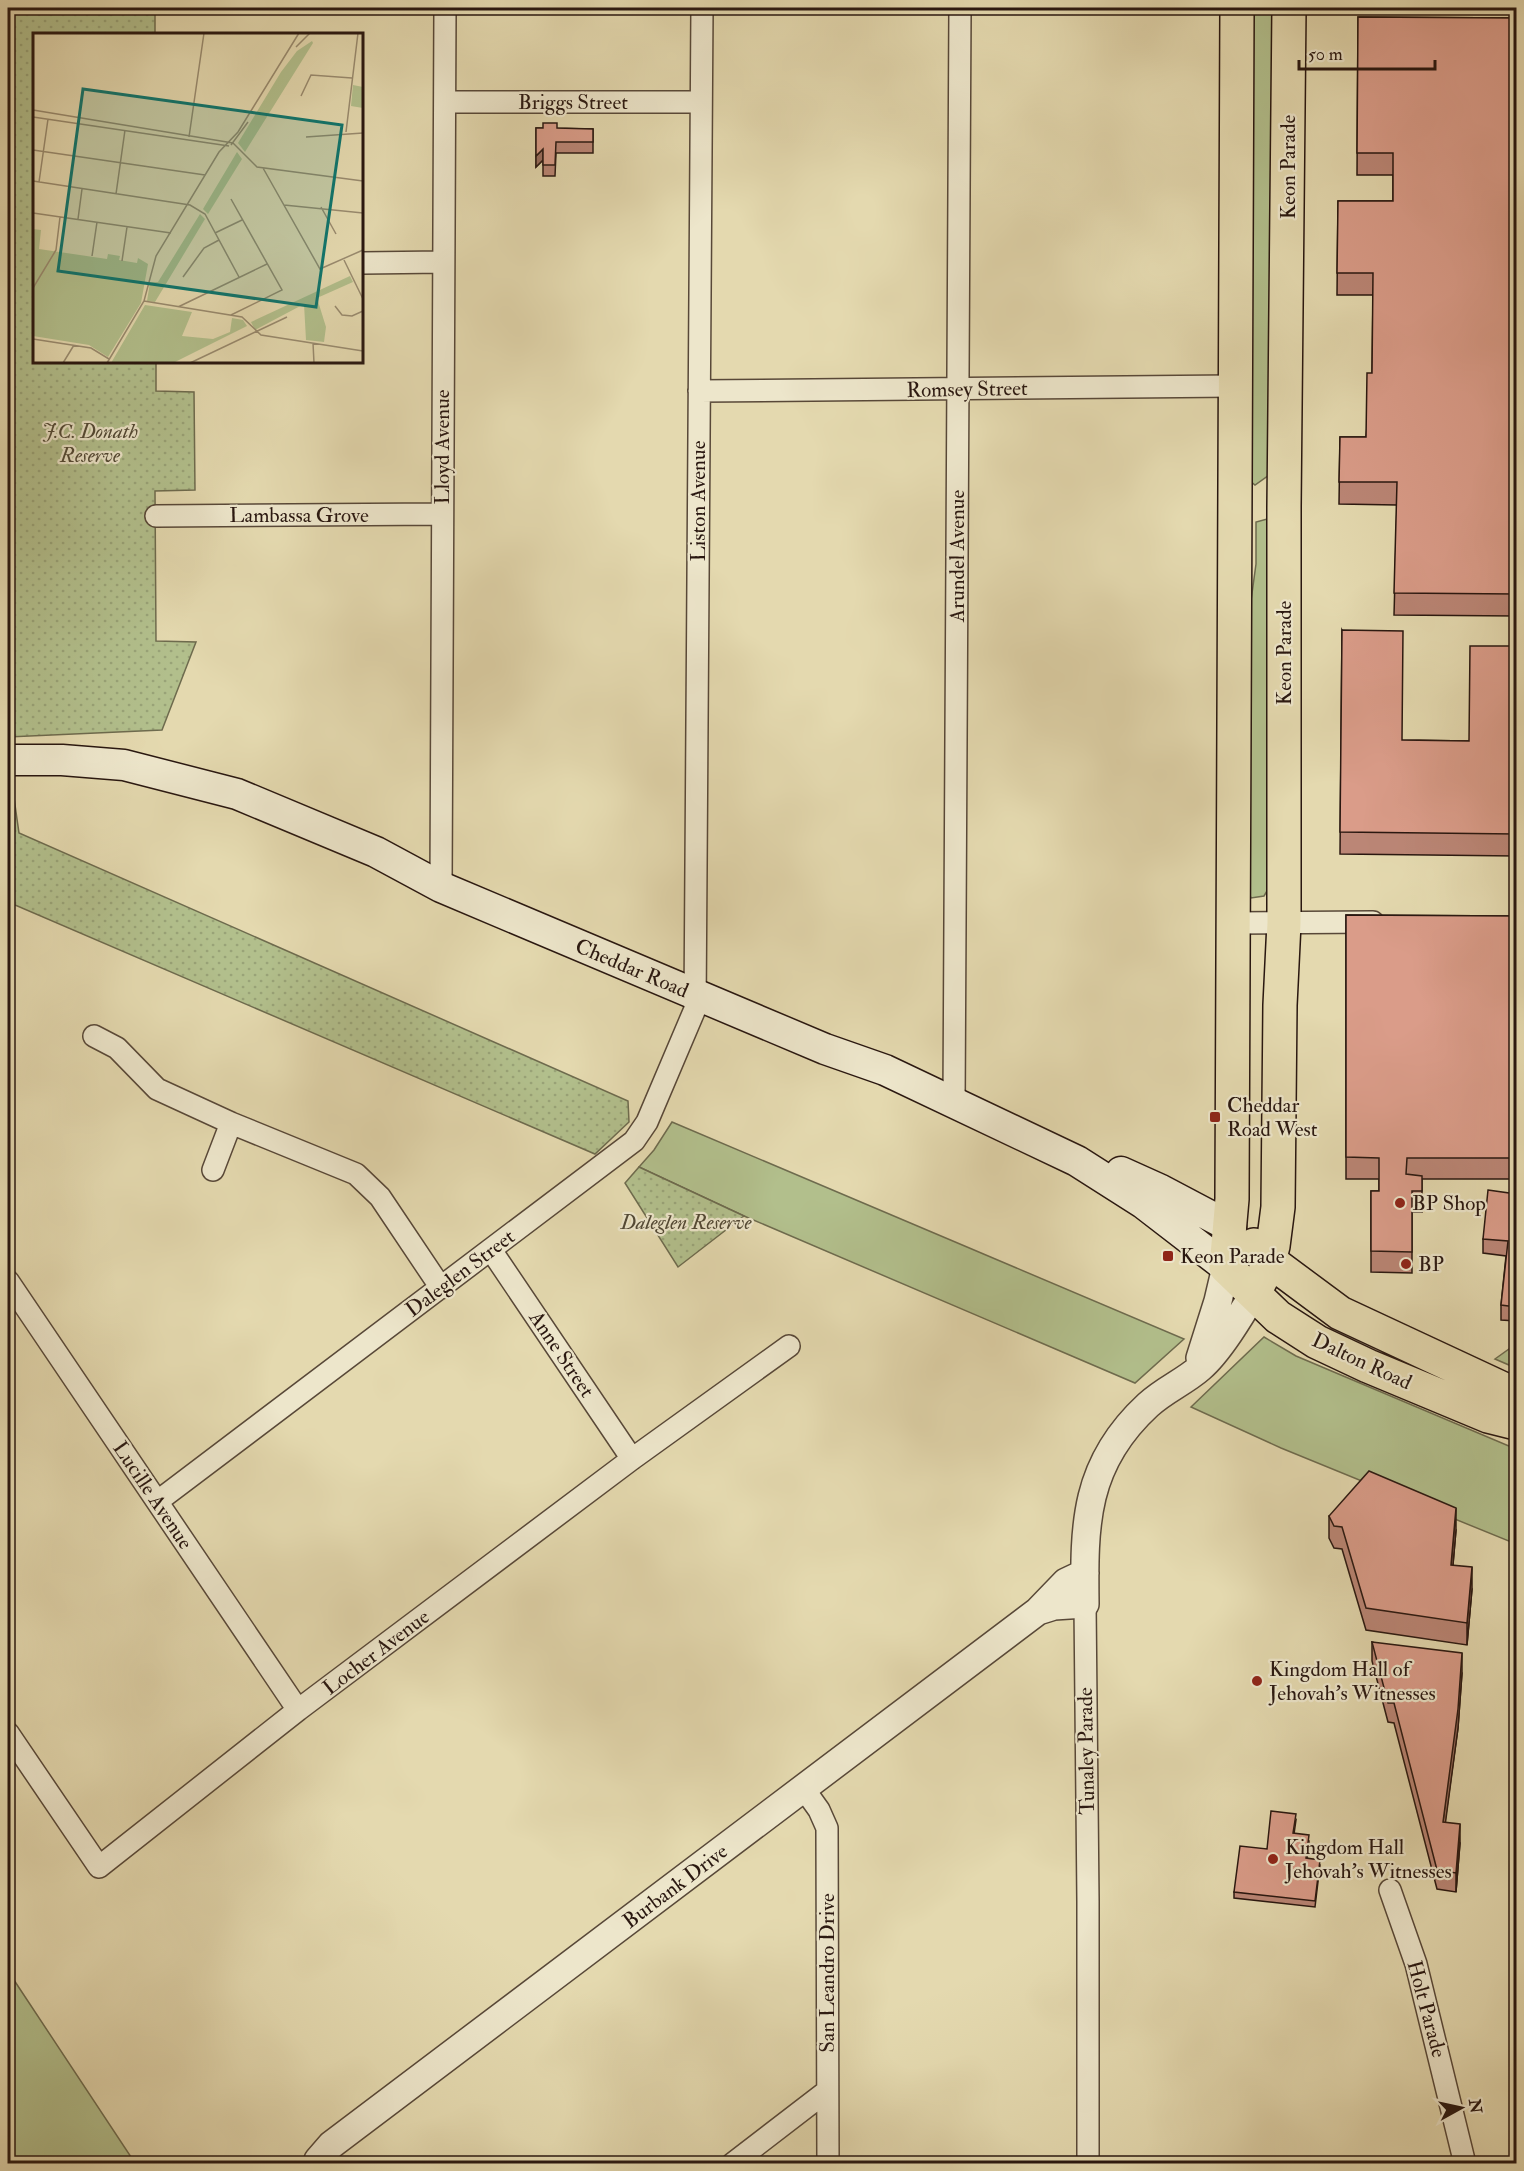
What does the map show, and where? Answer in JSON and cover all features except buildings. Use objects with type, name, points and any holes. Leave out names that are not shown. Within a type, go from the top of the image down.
[{"type":"main road","points":[[1226,1267],[1231,1227],[1237,8]]},
{"type":"main road","name":"Keon Parade","points":[[1254,1293],[1269,1260],[1278,1217],[1280,1016],[1284,923],[1284,507],[1289,8]]},
{"type":"main road","points":[[1234,508],[1284,507]]},
{"type":"main road","name":"Cheddar Road","points":[[8,760],[62,760],[124,765],[182,778],[248,798],[376,852],[441,887],[825,1050],[880,1083],[910,1095],[954,1104],[1077,1161],[1143,1203],[1226,1267]]},
{"type":"main road","name":"Cheddar Road","points":[[1077,1161],[1115,1170],[1161,1190],[1231,1227]]},
{"type":"main road","name":"Dalton Road","points":[[1231,1227],[1269,1260],[1347,1317],[1516,1395]]},
{"type":"main road","name":"Dalton Road","points":[[1226,1267],[1284,1322],[1331,1349],[1488,1416],[1516,1423]]},
{"type":"street","name":"Lloyd Avenue","points":[[441,887],[445,8]]},
{"type":"street","name":"Liston Avenue","points":[[695,995],[702,8]]},
{"type":"street","name":"Arundel Avenue","points":[[954,1104],[960,8]]},
{"type":"street","name":"Briggs Street","points":[[445,102],[700,102]]},
{"type":"street","points":[[363,263],[443,262]]},
{"type":"street","name":"Romsey Street","points":[[699,391],[1234,386]]},
{"type":"street","name":"Lambassa Grove","points":[[156,516],[442,514]]},
{"type":"street","points":[[1233,923],[1391,922]]},
{"type":"street","name":"Daleglen Street","points":[[158,1502],[634,1142],[647,1122],[695,1009],[695,995]]},
{"type":"street","points":[[94,1036],[117,1048],[157,1089],[231,1123],[356,1174],[380,1197],[441,1288]]},
{"type":"street","points":[[213,1170],[231,1123]]},
{"type":"street","name":"Anne Street","points":[[491,1250],[632,1459]]},
{"type":"street","name":"Tunaley Parade","points":[[1188,1377],[1203,1349],[1226,1267]]},
{"type":"street","name":"Lucille Avenue","points":[[8,1281],[298,1710]]},
{"type":"street","name":"Tunaley Parade","points":[[1088,2163],[1084,1573],[1085,1531],[1089,1506],[1096,1481],[1109,1453],[1126,1427],[1167,1390],[1201,1368],[1214,1354],[1254,1293]]},
{"type":"street","name":"Locher Avenue","points":[[8,1733],[99,1868],[298,1710],[632,1459],[789,1346]]},
{"type":"street","name":"Burbank Drive","points":[[317,2163],[331,2145],[1038,1611],[1066,1582],[1084,1573]]},
{"type":"street","name":"Burbank Drive","points":[[1038,1611],[1054,1606],[1084,1604]]},
{"type":"street","name":"San Leandro Drive","points":[[804,1789],[819,1810],[827,1828],[828,2163]]},
{"type":"street","name":"Holt Parade","points":[[1390,1890],[1416,1964],[1465,2163]]},
{"type":"street","points":[[732,2163],[827,2091]]},
{"type":"green space","name":"J.C. Donath Reserve","points":[[8,8],[155,8],[155,33],[33,33],[33,363],[156,363],[156,391],[194,392],[195,490],[155,491],[156,641],[196,642],[162,730],[8,737]]},
{"type":"green space","points":[[1250,8],[1276,8],[1274,376],[1268,417],[1269,475],[1255,485],[1249,480]]},
{"type":"green space","points":[[1271,518],[1275,785],[1267,822],[1267,891],[1264,896],[1251,898],[1247,887],[1247,630],[1256,564],[1256,522]]},
{"type":"green space","points":[[8,770],[10,770],[19,833],[628,1101],[629,1122],[595,1154],[8,902]]},
{"type":"green space","points":[[672,1122],[1184,1339],[1135,1383],[744,1216],[639,1167],[654,1150]]},
{"type":"green space","name":"Daleglen Reserve","points":[[639,1167],[744,1216],[678,1267],[625,1183]]},
{"type":"green space","points":[[1264,1337],[1296,1356],[1516,1449],[1516,1544],[1281,1448],[1191,1407]]},
{"type":"green space","points":[[1516,1344],[1516,1368],[1495,1359]]},
{"type":"green space","points":[[8,1971],[135,2163],[77,2163],[75,2160],[67,2163],[8,2163],[8,2070],[10,2069],[8,2064]]},
{"type":"place","name":"Cheddar Road West","points":[[1215,1117]]},
{"type":"place","name":"BP Shop","points":[[1400,1203]]},
{"type":"place","name":"Keon Parade","points":[[1168,1256]]},
{"type":"place","name":"BP","points":[[1406,1264]]},
{"type":"place","name":"Kingdom Hall of Jehovah's Witnesses","points":[[1257,1681]]},
{"type":"place","name":"Kingdom Hall Jehovah's Witnesses","points":[[1273,1859]]}]
